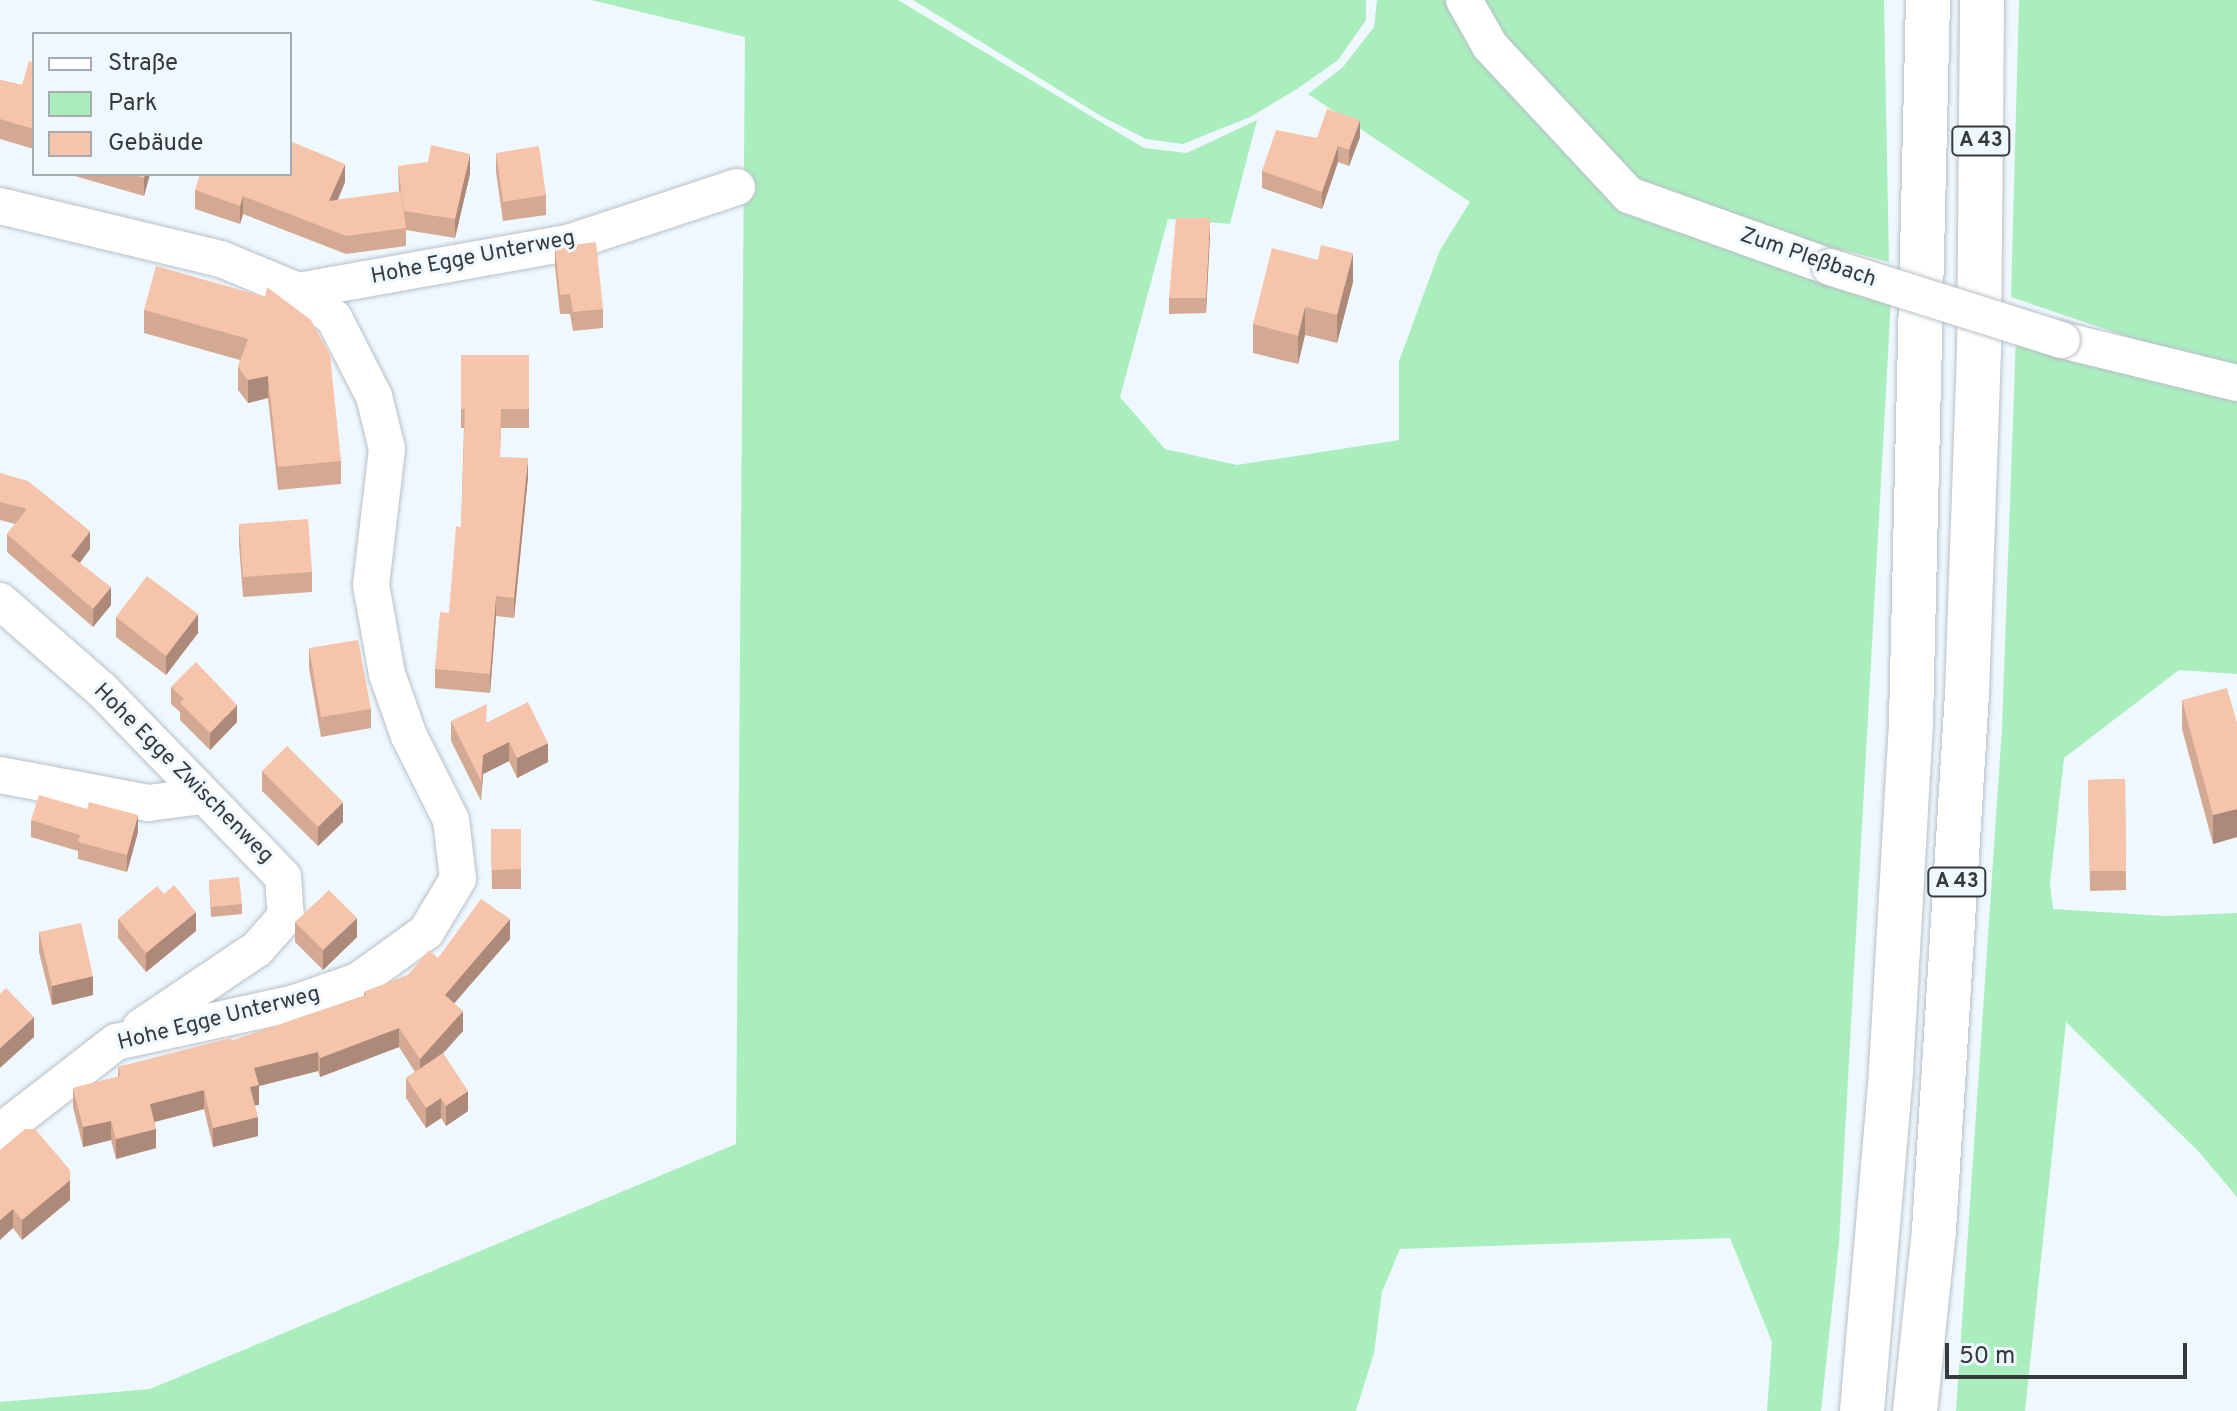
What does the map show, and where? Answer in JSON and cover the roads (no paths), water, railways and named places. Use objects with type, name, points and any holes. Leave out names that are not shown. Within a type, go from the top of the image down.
[{"type":"highway","name":"A 43","points":[[1862,1411],[1891,1070],[1911,721],[1928,0]]},
{"type":"highway","name":"A 43","points":[[1915,1411],[1934,1230],[1967,694],[1979,351],[1982,0]]},
{"type":"street","name":"Zum Pleßbach","points":[[1464,0],[1490,46],[1629,195],[1830,267],[2062,340],[2237,383]]},
{"type":"street","name":"Hohe Egge Unterweg","points":[[298,291],[568,243],[737,187]]},
{"type":"street","name":"Hohe Egge Unterweg","points":[[0,206],[221,259],[298,291],[334,318],[374,396],[387,449],[371,585],[396,699],[451,820],[458,879],[426,932],[358,981],[295,1003],[116,1042],[0,1132]]},
{"type":"street","name":"Hohe Egge Zwischenweg","points":[[0,601],[102,690],[283,877],[286,916],[257,949],[116,1042]]},
{"type":"street","points":[[0,775],[148,803],[203,796]]}]
